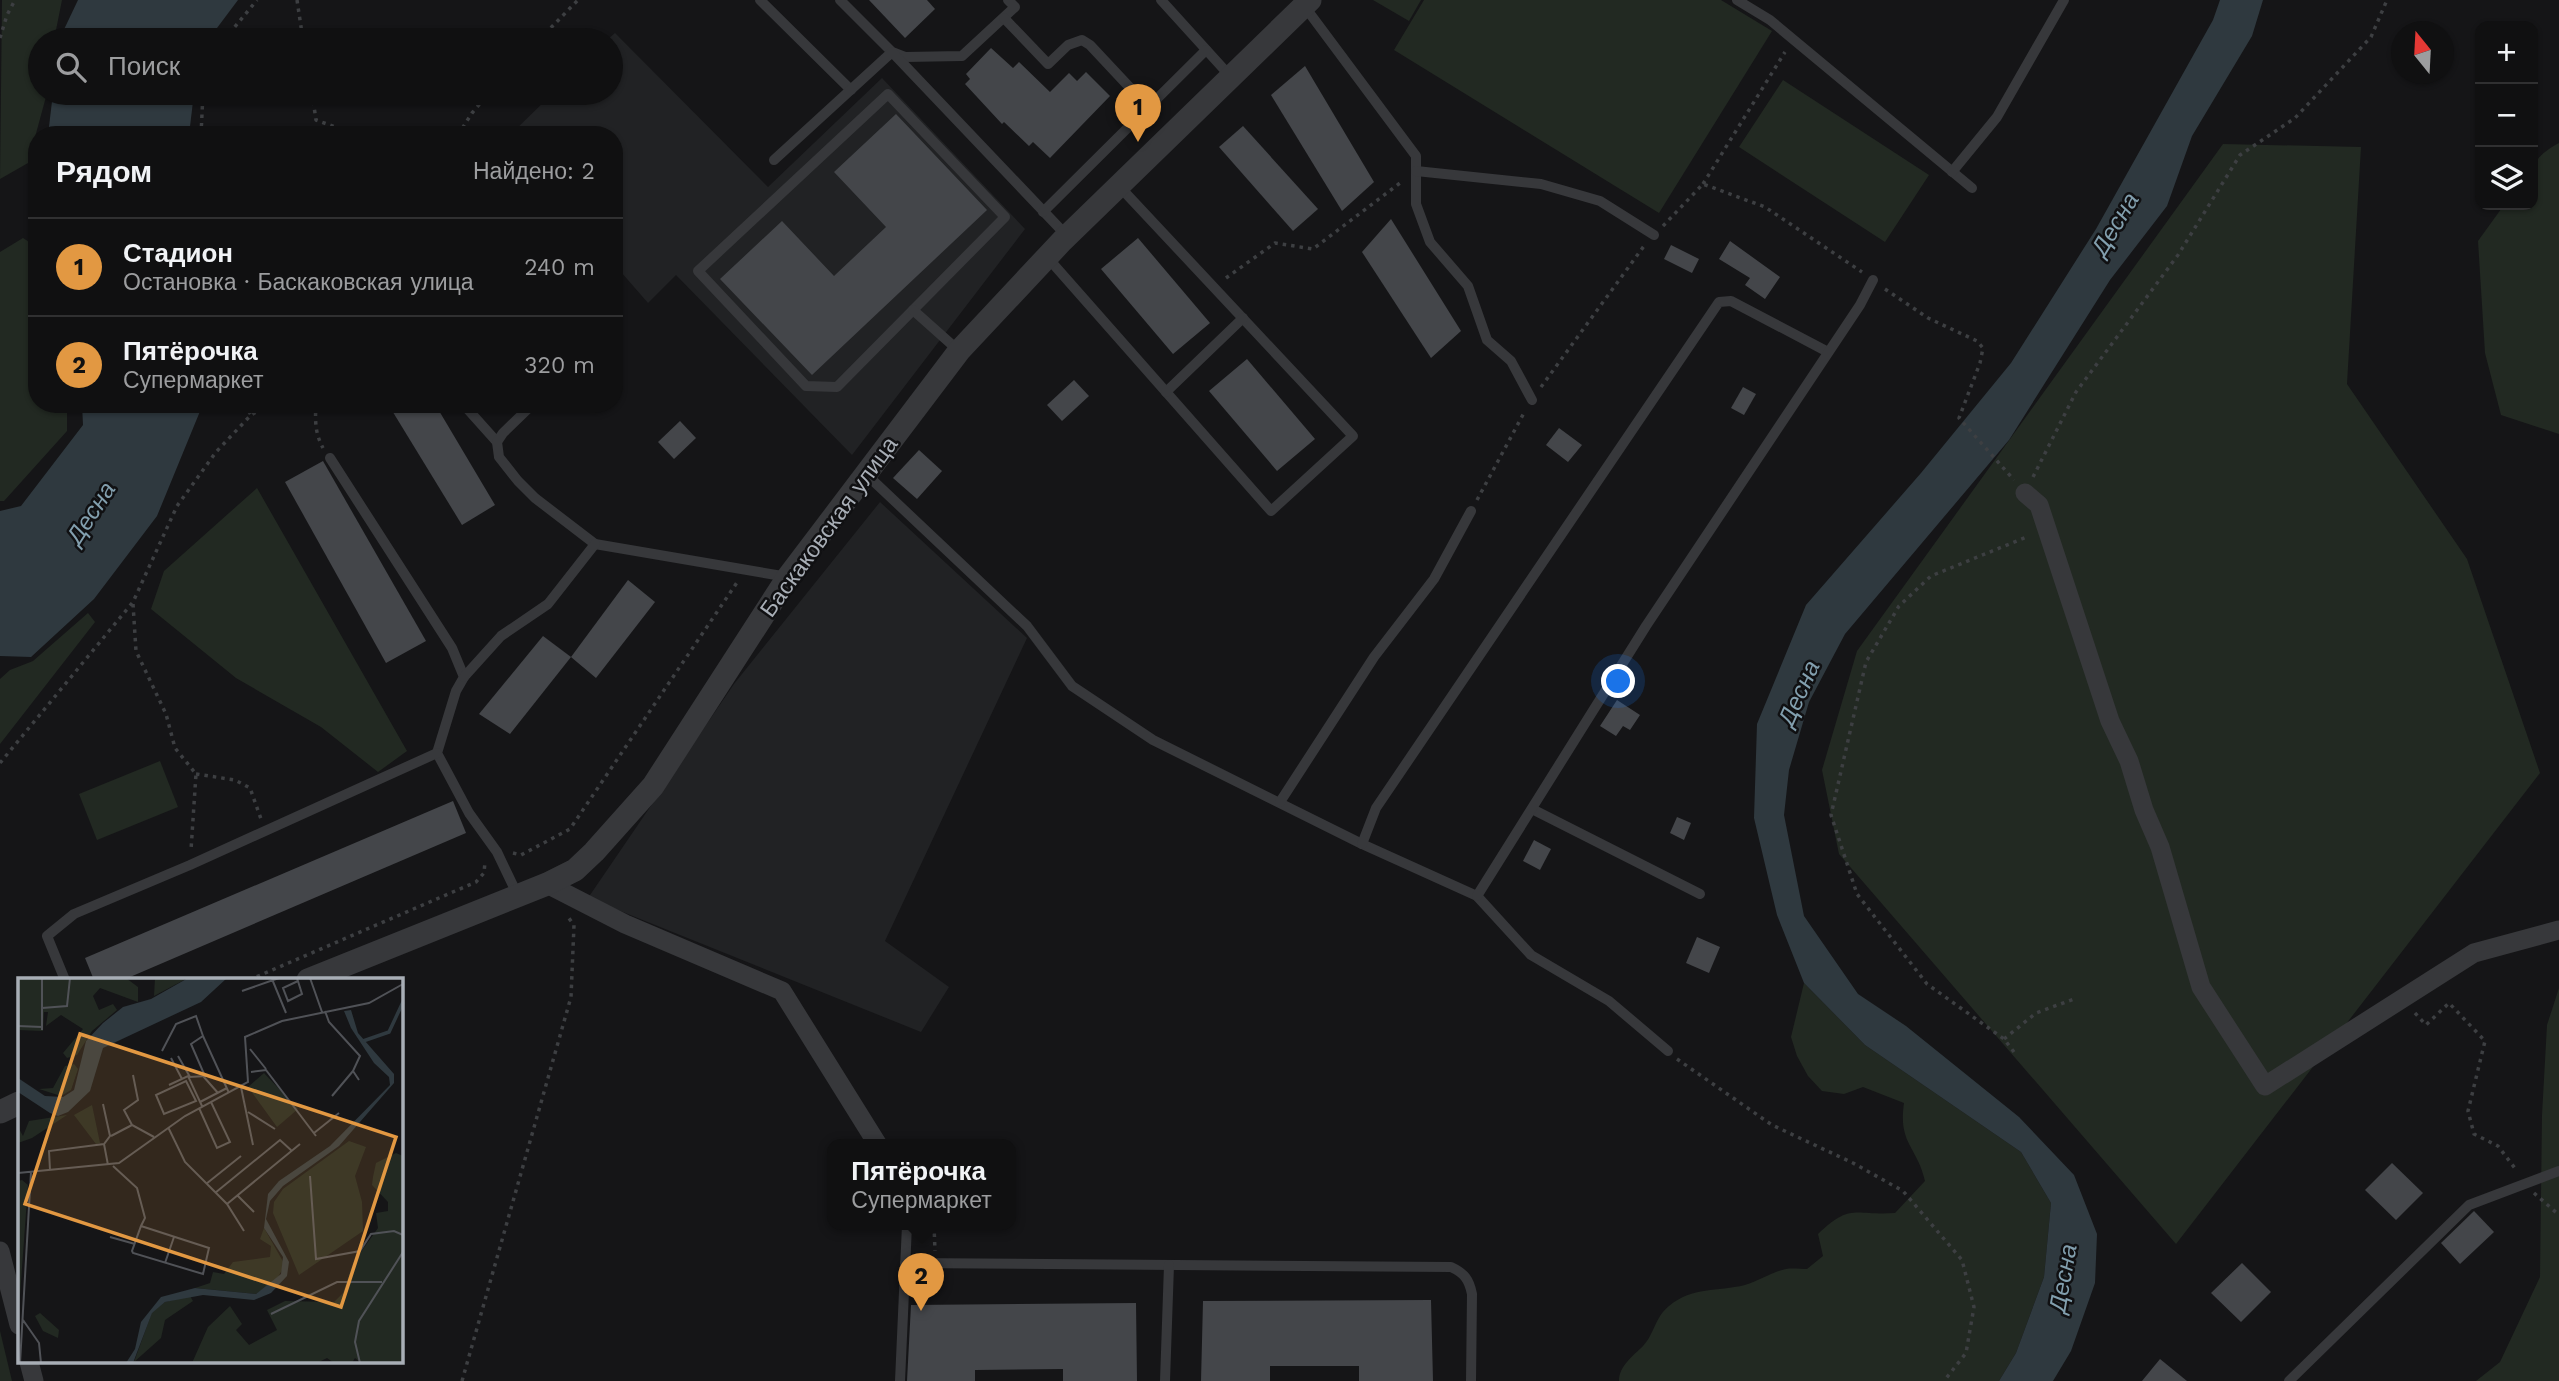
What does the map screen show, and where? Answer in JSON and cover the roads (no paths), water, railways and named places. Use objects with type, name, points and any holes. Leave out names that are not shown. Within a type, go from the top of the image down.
[{"type":"street","name":"Баскаковская улица","points":[[313,978],[547,884],[575,870],[594,852],[653,786],[789,577],[959,351],[1066,236],[1308,3]]},
{"type":"street","points":[[2025,493],[2039,505],[2048,529],[2110,721],[2129,761],[2144,810],[2160,847],[2201,987],[2265,1086],[2474,953],[2559,930]]},
{"type":"street","points":[[547,884],[625,924],[782,991],[874,1139]]},
{"type":"street","points":[[0,1112],[18,1103]]},
{"type":"street","points":[[0,1251],[18,1321]]},
{"type":"street","points":[[30,1364],[34,1381]]},
{"type":"lane","points":[[760,0],[850,90]]},
{"type":"lane","points":[[840,0],[1066,236]]},
{"type":"lane","points":[[892,52],[905,57],[962,56],[1015,7],[1008,0]]},
{"type":"lane","points":[[1161,0],[1230,76]]},
{"type":"lane","points":[[1737,0],[1770,20],[1972,188]]},
{"type":"lane","points":[[1952,172],[1997,117],[2064,0]]},
{"type":"lane","points":[[1308,3],[1416,156],[1416,204],[1430,242],[1468,286],[1487,340],[1511,361],[1532,400]]},
{"type":"lane","points":[[1004,18],[1048,64],[1068,45],[1082,40],[1148,107]]},
{"type":"lane","points":[[1043,212],[1206,50]]},
{"type":"lane","points":[[774,160],[892,52]]},
{"type":"lane","points":[[888,94],[1005,217],[913,310],[837,387],[806,386],[698,271],[888,94]]},
{"type":"lane","points":[[1416,171],[1541,184],[1600,201],[1654,235]]},
{"type":"lane","points":[[1047,257],[1272,511],[1353,436],[1119,186]]},
{"type":"lane","points":[[1477,896],[1646,626],[1860,305],[1872,280]]},
{"type":"lane","points":[[1362,844],[1376,808],[1719,302],[1731,301],[1828,352]]},
{"type":"lane","points":[[913,310],[959,351]]},
{"type":"lane","points":[[1166,392],[1243,318]]},
{"type":"lane","points":[[471,413],[497,442],[499,457],[518,481],[535,498],[595,544],[789,577]]},
{"type":"lane","points":[[497,442],[524,413]]},
{"type":"lane","points":[[330,458],[452,648],[464,677]]},
{"type":"lane","points":[[867,475],[1027,626],[1072,686],[1153,740],[1362,844],[1477,896],[1531,955],[1609,1001],[1668,1051]]},
{"type":"lane","points":[[1280,802],[1374,657],[1434,579],[1471,511]]},
{"type":"lane","points":[[517,896],[497,852],[469,813],[437,753],[456,691],[464,677],[501,636],[548,604],[595,544]]},
{"type":"lane","points":[[64,978],[47,936],[74,914],[190,865],[437,753]]},
{"type":"lane","points":[[1531,809],[1700,894]]},
{"type":"lane","points":[[2289,1381],[2469,1205],[2559,1171]]},
{"type":"lane","points":[[900,1381],[907,1230]]},
{"type":"lane","points":[[905,1264],[1451,1267],[1462,1272],[1469,1282],[1472,1294],[1472,1381]]},
{"type":"lane","points":[[1166,1381],[1169,1265]]},
{"type":"water","points":[[78,0],[238,0],[217,28],[65,28]]},
{"type":"water","name":"Десна","points":[[2220,0],[2263,0],[2252,36],[2192,136],[2167,206],[2110,280],[2009,440],[1845,634],[1809,702],[1789,770],[1784,815],[1804,916],[1858,994],[1906,1026],[2019,1117],[2074,1175],[2097,1234],[2095,1283],[2071,1351],[2053,1381],[1999,1381],[2016,1353],[2044,1277],[2051,1203],[2021,1152],[1865,1045],[1804,983],[1777,915],[1754,818],[1757,724],[1806,605],[1921,473],[2011,363],[2096,229],[2213,20]]},
{"type":"water","points":[[52,105],[193,105],[190,126],[49,126]]},
{"type":"water","name":"Десна","points":[[82,413],[199,413],[157,516],[94,599],[31,657],[0,656],[0,511],[21,506],[83,425]]},
{"type":"place","name":"Стадион","points":[[1138,142]]},
{"type":"place","name":"Пятёрочка","points":[[921,1311]]}]
